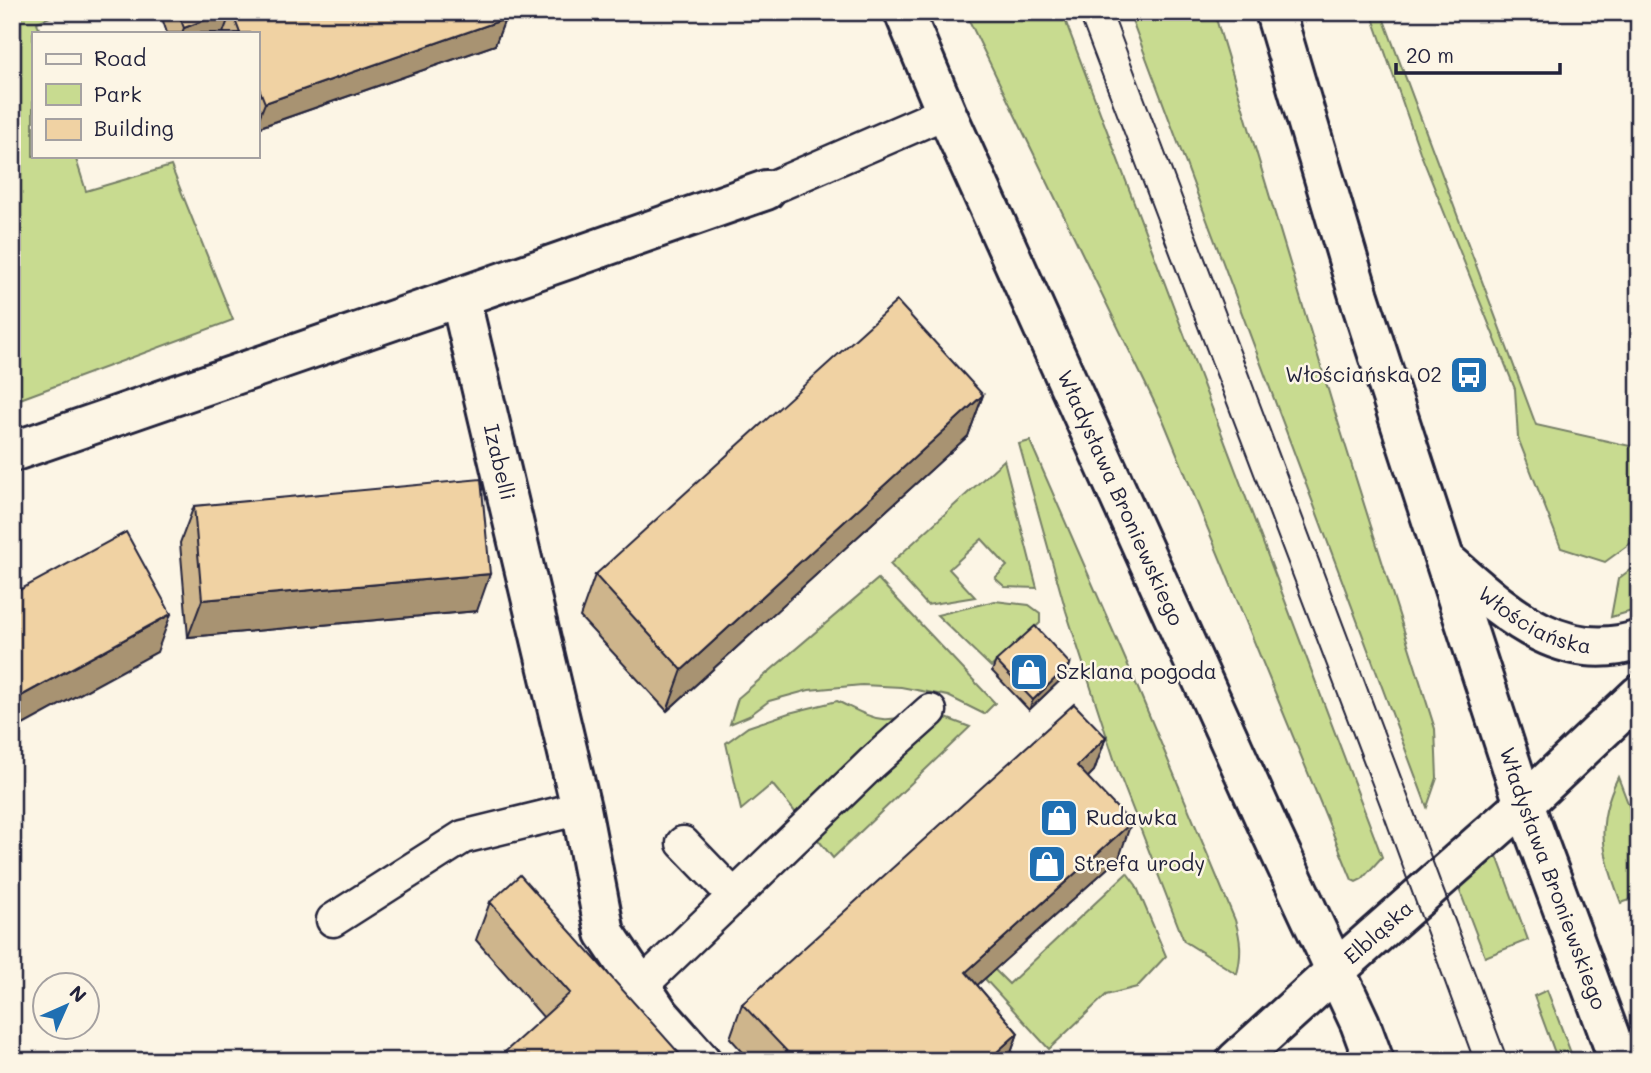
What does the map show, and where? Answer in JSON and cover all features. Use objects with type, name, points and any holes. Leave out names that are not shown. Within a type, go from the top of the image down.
[{"type":"street","name":"Władysława Broniewskiego","points":[[904,12],[946,112],[1360,1023],[1374,1061]]},
{"type":"street","name":"Władysława Broniewskiego","points":[[1275,12],[1359,296],[1524,804],[1619,1061]]},
{"type":"street","points":[[12,452],[766,190]]},
{"type":"street","name":"Izabelli","points":[[460,297],[581,808],[605,933],[660,1015],[701,1061]]},
{"type":"street","name":"Włościańska","points":[[1445,560],[1487,598],[1559,640],[1587,648],[1620,646],[1639,640]]},
{"type":"street","points":[[1524,804],[1639,695]]},
{"type":"street","name":"Elbląska","points":[[1236,1061],[1524,804]]},
{"type":"lane","points":[[766,190],[946,112]]},
{"type":"lane","points":[[641,986],[872,763],[930,711]]},
{"type":"lane","points":[[333,920],[463,837],[581,808]]},
{"type":"lane","points":[[683,843],[734,896]]},
{"type":"green space","points":[[12,12],[63,12],[37,22],[40,32],[32,32],[32,158],[76,158],[86,191],[171,166],[233,320],[12,402]]},
{"type":"green space","points":[[965,12],[1062,12],[1382,857],[1356,882],[1352,880],[1164,422]]},
{"type":"green space","points":[[1129,12],[1214,12],[1333,406],[1435,729],[1437,778],[1427,807]]},
{"type":"green space","points":[[1371,12],[1381,12],[1536,425],[1639,448],[1639,537],[1605,562],[1561,548],[1518,438],[1515,389],[1420,152]]},
{"type":"green space","points":[[1030,441],[1235,920],[1240,947],[1237,974],[1184,941],[1118,771],[1066,611],[1019,444]]},
{"type":"green space","points":[[1004,460],[1037,588],[1005,587],[995,578],[1007,566],[982,539],[949,569],[975,597],[927,605],[890,564]]},
{"type":"green space","points":[[1639,563],[1639,609],[1611,617],[1618,579]]},
{"type":"green space","points":[[878,579],[995,703],[984,714],[948,696],[901,687],[862,685],[809,690],[769,701],[749,716],[730,724],[738,698]]},
{"type":"green space","points":[[995,601],[1029,605],[1040,613],[1040,623],[991,667],[937,615]]},
{"type":"green space","points":[[837,701],[879,719],[898,718],[922,709],[970,727],[833,858],[772,784],[741,810],[726,743],[748,727]]},
{"type":"green space","points":[[1618,777],[1639,832],[1639,897],[1621,903],[1604,840],[1606,810]]},
{"type":"green space","points":[[1496,853],[1528,940],[1485,957],[1458,886]]},
{"type":"green space","points":[[1127,873],[1136,885],[1166,956],[1137,987],[1106,995],[1049,1049],[985,979],[994,969],[1009,984]]},
{"type":"green space","points":[[1547,990],[1574,1061],[1558,1061],[1534,996]]},
{"type":"building","points":[[178,12],[226,12],[184,28]]},
{"type":"building","points":[[232,12],[502,12],[505,19],[265,103],[259,88],[259,32],[240,32]]},
{"type":"building","points":[[897,301],[983,395],[682,670],[595,575]]},
{"type":"building","points":[[481,479],[490,574],[202,600],[194,506]]},
{"type":"building","points":[[126,532],[171,614],[12,701],[12,594]]},
{"type":"building","name":"Szklana pogoda","points":[[1035,626],[1070,664],[1033,700],[996,661]]},
{"type":"building","points":[[1074,704],[1106,737],[1077,766],[1131,823],[966,972],[1018,1033],[987,1061],[796,1061],[742,1004]]},
{"type":"building","points":[[520,875],[686,1061],[495,1061],[570,993],[490,902]]},
{"type":"tram line","points":[[1078,12],[1380,805],[1474,1061]]},
{"type":"tram line","points":[[1112,12],[1508,1061]]},
{"type":"place","name":"Włościańska 02","points":[[1469,375]]},
{"type":"place","name":"Szklana pogoda","points":[[1029,672]]},
{"type":"place","name":"Rudawka","points":[[1059,818]]},
{"type":"place","name":"Strefa urody","points":[[1047,864]]}]
